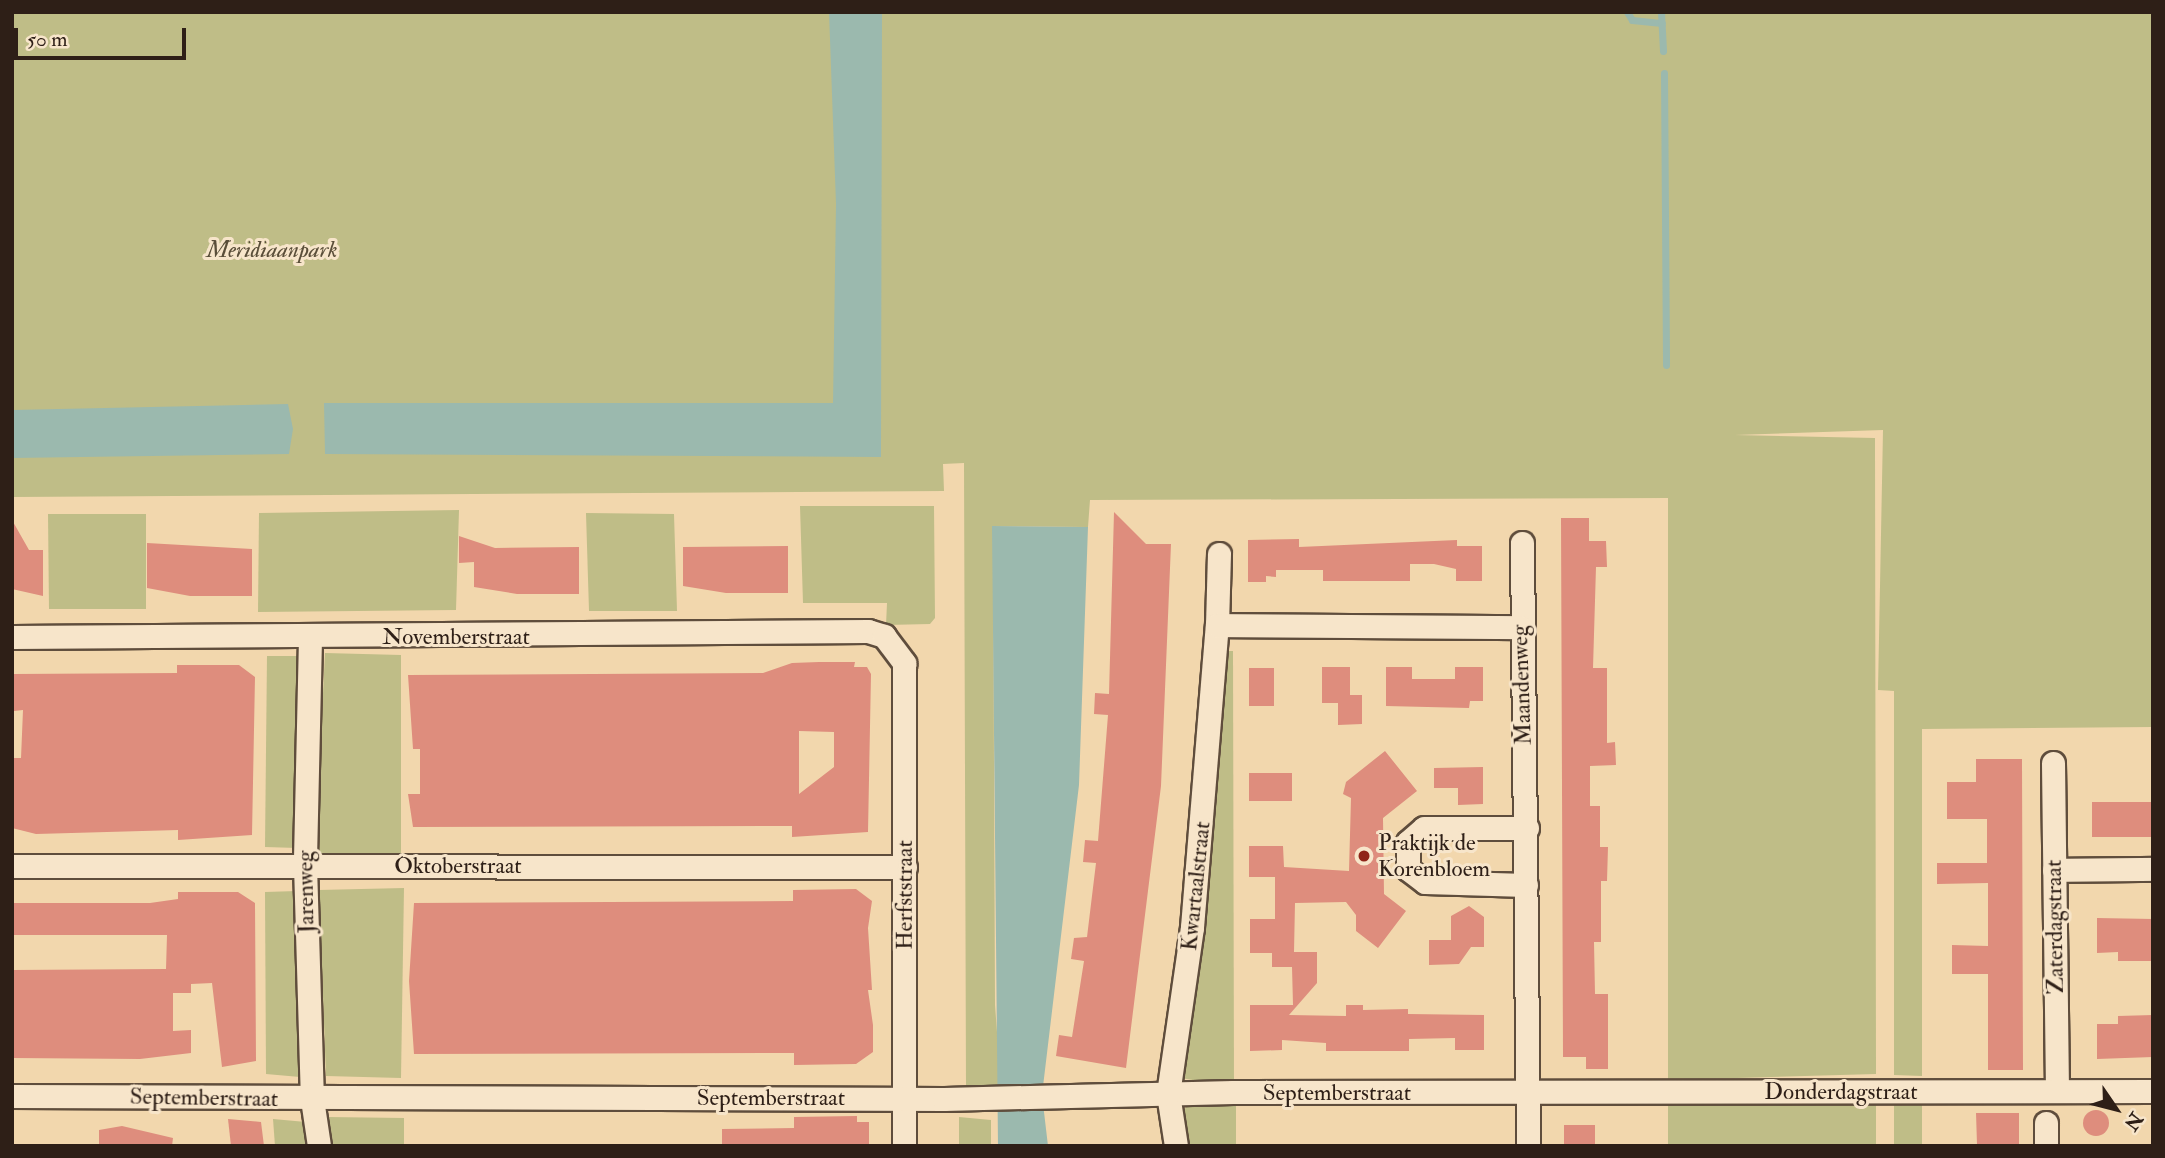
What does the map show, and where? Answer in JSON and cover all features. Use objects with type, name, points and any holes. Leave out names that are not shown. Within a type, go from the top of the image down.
[{"type":"street","name":"Maandenweg","points":[[1522,543],[1520,627],[1527,828],[1528,1146]]},
{"type":"street","name":"Kwartaalstraat","points":[[1176,1146],[1168,1094],[1192,927],[1217,625],[1219,554]]},
{"type":"street","points":[[1217,625],[1520,627]]},
{"type":"street","name":"Novemberstraat","points":[[12,637],[310,638],[868,631],[896,645]]},
{"type":"street","name":"Jarenweg","points":[[310,638],[305,865],[312,1100],[319,1146]]},
{"type":"street","name":"Herfststraat","points":[[896,645],[904,663],[905,1146]]},
{"type":"street","name":"Zaterdagstraat","points":[[2053,762],[2057,1091]]},
{"type":"street","points":[[1526,885],[1425,882],[1408,869],[1408,842],[1424,828],[1527,828]]},
{"type":"street","name":"Oktoberstraat","points":[[12,866],[905,867]]},
{"type":"street","points":[[2054,870],[2153,869]]},
{"type":"street","name":"Donderdagstraat","points":[[1529,1094],[2153,1091]]},
{"type":"street","name":"Septemberstraat","points":[[12,1096],[312,1100],[1529,1094]]},
{"type":"green space","name":"Meridiaanpark","points":[[12,12],[2153,12],[2153,727],[1922,729],[1922,1076],[1894,1075],[1894,691],[1878,690],[1883,430],[1735,435],[1875,438],[1876,1074],[1668,1080],[1668,498],[1090,500],[1088,527],[993,526],[995,1005],[1001,1086],[966,1087],[964,463],[943,464],[944,491],[12,497]]},
{"type":"green space","points":[[800,506],[934,506],[935,618],[930,624],[886,625],[887,603],[803,603]]},
{"type":"green space","points":[[459,510],[456,610],[258,612],[259,513]]},
{"type":"green space","points":[[586,513],[674,514],[677,611],[589,611]]},
{"type":"green space","points":[[48,514],[146,514],[146,609],[49,609]]},
{"type":"green space","points":[[1223,651],[1233,651],[1234,1087],[1181,1078]]},
{"type":"green space","points":[[325,653],[401,655],[401,853],[315,853]]},
{"type":"green space","points":[[267,656],[301,656],[297,848],[265,847]]},
{"type":"green space","points":[[404,888],[401,1078],[326,1076],[319,890]]},
{"type":"green space","points":[[297,891],[300,1077],[266,1074],[265,892]]},
{"type":"green space","points":[[1236,1099],[1236,1146],[1185,1146],[1181,1115],[1186,1107]]},
{"type":"green space","points":[[1876,1102],[1876,1146],[1668,1146],[1668,1105]]},
{"type":"green space","points":[[1894,1103],[1922,1105],[1922,1146],[1894,1146]]},
{"type":"green space","points":[[327,1117],[404,1118],[404,1146],[331,1146]]},
{"type":"green space","points":[[959,1117],[991,1120],[991,1146],[959,1146]]},
{"type":"green space","points":[[273,1119],[306,1122],[309,1146],[275,1146]]},
{"type":"water","points":[[829,12],[882,12],[881,457],[325,454],[324,403],[833,403],[836,204]]},
{"type":"water","points":[[288,404],[293,429],[289,454],[12,458],[12,410]]},
{"type":"water","points":[[992,526],[1088,527],[1079,785],[1042,1095],[1048,1146],[998,1146]]},
{"type":"building","points":[[1114,512],[1146,544],[1171,544],[1161,786],[1126,1068],[1056,1056],[1059,1035],[1072,1037],[1084,961],[1071,959],[1074,938],[1087,937],[1096,863],[1083,862],[1085,840],[1098,841],[1108,715],[1094,714],[1095,693],[1109,694]]},
{"type":"building","points":[[1561,518],[1589,518],[1589,541],[1606,541],[1607,567],[1596,567],[1593,668],[1607,668],[1607,743],[1615,742],[1616,765],[1590,766],[1590,806],[1600,806],[1600,847],[1608,847],[1607,881],[1601,881],[1601,942],[1594,942],[1595,994],[1608,994],[1608,1069],[1586,1069],[1586,1057],[1563,1057]]},
{"type":"building","points":[[12,520],[29,550],[43,550],[43,596],[12,589]]},
{"type":"building","points":[[459,536],[495,548],[579,547],[579,594],[517,594],[474,587],[474,562],[459,563]]},
{"type":"building","points":[[1299,539],[1299,547],[1457,540],[1457,546],[1482,546],[1482,581],[1456,581],[1456,569],[1434,564],[1410,564],[1410,581],[1323,581],[1323,570],[1276,570],[1276,577],[1266,576],[1266,582],[1248,582],[1248,540]]},
{"type":"building","points":[[147,543],[252,549],[252,596],[190,596],[147,588]]},
{"type":"building","points":[[788,546],[788,593],[726,593],[683,586],[683,547]]},
{"type":"building","points":[[855,662],[854,667],[867,667],[871,674],[868,832],[792,837],[792,826],[413,827],[408,794],[420,794],[420,749],[413,749],[408,675],[763,673],[792,663]],"holes":[[[799,731],[834,732],[834,767],[799,794]]]},
{"type":"building","points":[[177,665],[239,665],[255,677],[252,835],[178,840],[178,830],[36,834],[12,828],[12,758],[21,758],[23,710],[14,711],[13,674],[177,673]]},
{"type":"building","points":[[1322,667],[1350,667],[1350,695],[1362,695],[1362,724],[1338,725],[1338,703],[1322,703]]},
{"type":"building","points":[[1386,667],[1412,667],[1412,679],[1455,679],[1455,667],[1483,667],[1483,701],[1470,701],[1469,708],[1386,706]]},
{"type":"building","points":[[1249,668],[1274,668],[1274,706],[1249,706]]},
{"type":"building","points":[[1385,751],[1417,791],[1383,818],[1384,894],[1406,911],[1378,948],[1356,931],[1356,915],[1346,902],[1295,903],[1294,952],[1317,952],[1317,983],[1289,1015],[1346,1016],[1346,1005],[1363,1005],[1363,1010],[1408,1009],[1408,1014],[1484,1015],[1484,1050],[1455,1050],[1455,1038],[1409,1039],[1409,1051],[1326,1051],[1326,1043],[1282,1040],[1282,1050],[1250,1051],[1250,1005],[1293,1005],[1292,967],[1272,967],[1272,953],[1250,953],[1250,919],[1275,919],[1275,877],[1249,877],[1249,846],[1283,846],[1284,867],[1349,871],[1351,798],[1343,794],[1346,782]]},
{"type":"building","points":[[1976,759],[2022,759],[2023,1070],[1988,1070],[1988,974],[1952,974],[1952,945],[1988,946],[1988,883],[1937,884],[1937,863],[1987,863],[1987,819],[1947,819],[1947,782],[1976,782]]},
{"type":"building","points":[[1483,767],[1483,804],[1458,805],[1458,788],[1434,788],[1434,768]]},
{"type":"building","points":[[1249,773],[1292,773],[1292,801],[1249,801]]},
{"type":"building","points":[[2092,802],[2153,802],[2153,837],[2092,837]]},
{"type":"building","points":[[856,889],[872,901],[868,928],[872,990],[868,990],[873,1025],[873,1052],[856,1064],[794,1065],[794,1053],[414,1054],[409,981],[414,903],[793,901],[793,890]]},
{"type":"building","points":[[178,892],[238,892],[255,903],[256,1061],[222,1067],[212,983],[191,984],[191,993],[173,993],[173,1031],[191,1030],[191,1053],[140,1059],[12,1058],[12,970],[166,969],[167,935],[12,935],[12,903],[150,903],[178,899]]},
{"type":"building","points":[[1469,906],[1484,917],[1484,947],[1471,947],[1459,964],[1429,965],[1429,940],[1451,940],[1451,916]]},
{"type":"building","points":[[2097,918],[2153,919],[2153,961],[2118,961],[2118,952],[2097,953]]},
{"type":"building","points":[[2153,1015],[2153,1057],[2097,1059],[2097,1024],[2118,1024],[2118,1016]]},
{"type":"building","points":[[2096,1110],[2105,1114],[2109,1123],[2105,1132],[2096,1136],[2087,1132],[2083,1123],[2087,1114]]},
{"type":"building","points":[[1976,1113],[2019,1113],[2019,1144],[1977,1144]]},
{"type":"building","points":[[857,1116],[857,1122],[869,1122],[869,1146],[722,1146],[722,1129],[794,1128],[794,1117]]},
{"type":"building","points":[[228,1119],[261,1122],[264,1146],[231,1146]]},
{"type":"building","points":[[1564,1125],[1595,1125],[1595,1146],[1564,1146]]},
{"type":"building","points":[[122,1126],[173,1138],[172,1146],[99,1146],[99,1130]]},
{"type":"waterway","points":[[1627,12],[1632,20],[1662,23]]},
{"type":"waterway","points":[[1661,12],[1663,51]]},
{"type":"waterway","points":[[1664,73],[1666,365]]},
{"type":"place","name":"Praktijk de Korenbloem","points":[[1364,856]]}]
